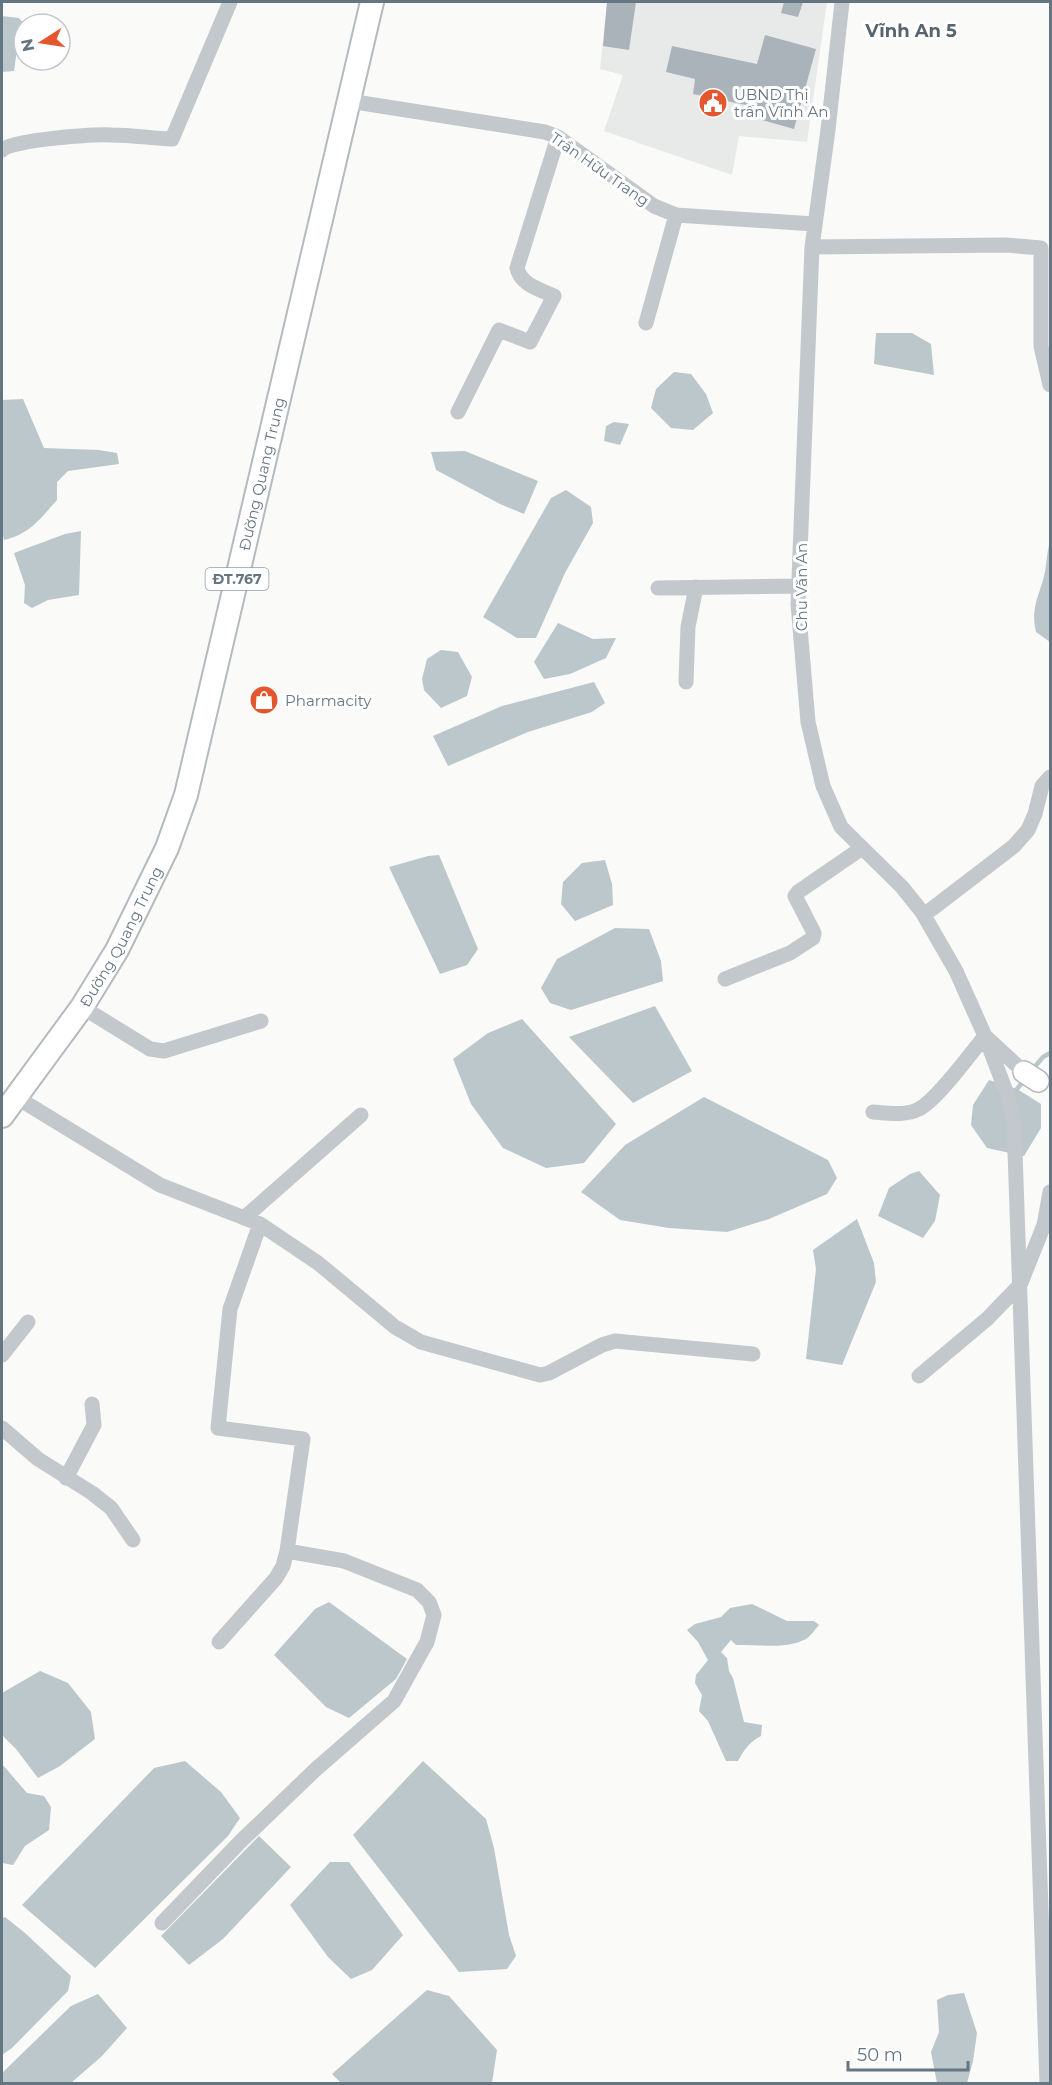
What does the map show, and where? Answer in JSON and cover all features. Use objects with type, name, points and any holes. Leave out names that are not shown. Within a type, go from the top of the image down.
[{"type":"main road","name":"Đường Quang Trung","points":[[2,1116],[82,1007],[117,950],[167,848],[186,795],[372,2]]},
{"type":"street","points":[[2,150],[5,146],[19,142],[110,135],[171,139],[230,2]]},
{"type":"street","name":"Chu Văn An","points":[[842,2],[812,246],[798,604],[808,722],[823,786],[841,827],[902,887],[924,915],[956,971],[985,1036],[1037,1080]]},
{"type":"street","name":"Trần Hữu Trang","points":[[349,100],[545,132],[558,137],[654,207],[676,215],[814,224]]},
{"type":"street","points":[[458,412],[500,330],[530,342],[554,296],[524,282],[517,268],[558,137]]},
{"type":"street","points":[[646,323],[676,215]]},
{"type":"street","points":[[812,246],[1006,245],[1041,248],[1041,346],[1050,385]]},
{"type":"street","points":[[658,588],[799,586]]},
{"type":"street","points":[[686,682],[688,627],[696,587]]},
{"type":"street","points":[[924,915],[1014,846],[1028,830],[1035,814],[1041,786],[1050,777]]},
{"type":"street","points":[[725,979],[790,953],[813,938],[814,933],[795,896],[862,848]]},
{"type":"street","points":[[82,1007],[150,1049],[157,1051],[164,1051],[261,1021]]},
{"type":"street","points":[[873,1112],[903,1113],[919,1110],[934,1097],[985,1036],[1007,1094],[1014,1122],[1044,1786],[1047,2084]]},
{"type":"street","points":[[16,1097],[160,1185],[260,1224],[318,1263],[395,1327],[421,1342],[533,1375],[549,1373],[615,1341],[753,1354]]},
{"type":"street","points":[[244,1218],[362,1115]]},
{"type":"street","points":[[919,1376],[987,1319],[1020,1285],[1044,1225],[1050,1192]]},
{"type":"street","points":[[219,1642],[276,1578],[283,1566],[303,1439],[218,1428],[230,1309],[260,1224]]},
{"type":"street","points":[[2,1355],[28,1322]]},
{"type":"street","points":[[66,1478],[94,1425],[92,1404]]},
{"type":"street","points":[[2,1428],[22,1447],[66,1478],[92,1492],[111,1508],[133,1540]]},
{"type":"street","points":[[162,1923],[241,1840],[393,1701],[427,1642],[434,1615],[429,1602],[417,1590],[344,1561],[287,1551]]},
{"type":"shaded area","name":"UBND Thị trấn Vĩnh An","points":[[607,2],[827,2],[807,142],[739,136],[732,175],[604,131],[623,75],[600,69]]},
{"type":"shaded area","points":[[2,16],[12,17],[12,71],[2,72]]},
{"type":"shaded area","points":[[876,333],[912,333],[931,344],[934,375],[874,364]]},
{"type":"shaded area","points":[[674,372],[691,374],[706,394],[713,413],[693,430],[671,428],[651,408],[656,389]]},
{"type":"shaded area","points":[[23,399],[44,448],[117,453],[119,464],[68,471],[57,482],[57,500],[34,525],[21,534],[4,540],[2,531],[2,400]]},
{"type":"shaded area","points":[[614,422],[629,424],[620,445],[604,441],[606,426]]},
{"type":"shaded area","points":[[465,451],[538,481],[524,514],[436,470],[431,452]]},
{"type":"shaded area","points":[[566,490],[591,507],[593,523],[565,573],[536,638],[517,638],[483,617],[551,498]]},
{"type":"shaded area","points":[[81,531],[79,595],[48,600],[32,608],[24,603],[25,585],[14,553],[65,534]]},
{"type":"shaded area","points":[[1050,542],[1050,642],[1036,632],[1034,617]]},
{"type":"shaded area","points":[[558,623],[593,639],[616,638],[606,658],[570,674],[544,679],[534,662]]},
{"type":"shaded area","points":[[441,650],[458,652],[472,677],[467,696],[441,708],[424,690],[422,679],[427,659]]},
{"type":"shaded area","points":[[594,682],[605,703],[592,712],[528,732],[448,766],[433,736],[502,706]]},
{"type":"shaded area","points":[[439,855],[478,949],[467,965],[440,974],[389,867]]},
{"type":"shaded area","points":[[605,860],[612,884],[613,905],[575,921],[561,904],[563,882],[582,863]]},
{"type":"shaded area","points":[[615,928],[649,929],[661,961],[663,981],[571,1010],[550,1003],[541,988],[557,959]]},
{"type":"shaded area","points":[[655,1006],[692,1071],[633,1103],[569,1037]]},
{"type":"shaded area","points":[[522,1019],[616,1124],[584,1163],[546,1168],[503,1148],[471,1104],[453,1059],[488,1033]]},
{"type":"shaded area","points":[[989,1080],[1017,1089],[1041,1104],[1041,1128],[1024,1156],[987,1148],[971,1125],[973,1105]]},
{"type":"shaded area","points":[[704,1097],[828,1160],[837,1178],[827,1194],[769,1219],[727,1232],[669,1228],[620,1220],[581,1192],[625,1145]]},
{"type":"shaded area","points":[[919,1171],[940,1195],[935,1221],[923,1238],[878,1216],[889,1188],[910,1174]]},
{"type":"shaded area","points":[[857,1219],[874,1263],[876,1282],[842,1365],[806,1359],[816,1269],[813,1250]]},
{"type":"shaded area","points":[[329,1602],[407,1659],[396,1679],[349,1718],[326,1707],[274,1655],[315,1609]]},
{"type":"shaded area","points":[[752,1604],[787,1621],[814,1621],[819,1625],[808,1638],[798,1642],[780,1645],[736,1645],[731,1640],[721,1652],[727,1658],[744,1722],[762,1725],[761,1736],[747,1747],[738,1761],[726,1761],[708,1721],[699,1711],[702,1695],[695,1683],[696,1675],[708,1660],[698,1642],[687,1630],[695,1624],[721,1617],[730,1608]]},
{"type":"shaded area","points":[[40,1671],[68,1683],[91,1712],[95,1739],[60,1766],[38,1778],[2,1735],[2,1693]]},
{"type":"shaded area","points":[[185,1761],[221,1792],[240,1818],[228,1836],[95,1968],[22,1905],[154,1768]]},
{"type":"shaded area","points":[[423,1761],[486,1819],[494,1848],[509,1935],[516,1956],[507,1969],[459,1972],[353,1835]]},
{"type":"shaded area","points":[[2,1764],[27,1793],[44,1796],[51,1807],[49,1830],[25,1846],[13,1865],[2,1863]]},
{"type":"shaded area","points":[[259,1836],[291,1867],[223,1939],[189,1965],[161,1936]]},
{"type":"shaded area","points":[[330,1862],[349,1862],[403,1935],[372,1970],[351,1979],[328,1957],[290,1905]]},
{"type":"shaded area","points":[[5,1917],[71,1976],[68,1991],[12,2048],[2,2055],[2,1918]]},
{"type":"shaded area","points":[[427,1990],[449,1996],[497,2050],[492,2083],[341,2083],[332,2074]]},
{"type":"shaded area","points":[[964,1993],[977,2033],[967,2083],[937,2083],[931,2052],[939,2032],[937,2000],[948,1995]]},
{"type":"shaded area","points":[[98,1994],[127,2028],[102,2056],[71,2083],[2,2083],[2,2073],[71,2006]]},
{"type":"building","points":[[607,2],[636,2],[629,50],[603,46]]},
{"type":"building","points":[[784,2],[803,2],[798,17],[781,13]]},
{"type":"building","points":[[765,35],[816,49],[794,129],[744,115],[746,105],[693,94],[695,79],[666,72],[672,46],[757,64]]},
{"type":"waterway","points":[[1032,1070],[1043,1057],[1050,1053]]},
{"type":"waterway","points":[[1017,1089],[1025,1079]]},
{"type":"place","name":"UBND Thị trấn Vĩnh An","points":[[713,103]]},
{"type":"place","name":"Pharmacity","points":[[264,700]]},
{"type":"district","name":"Vĩnh An 5","points":[[911,31]]}]
